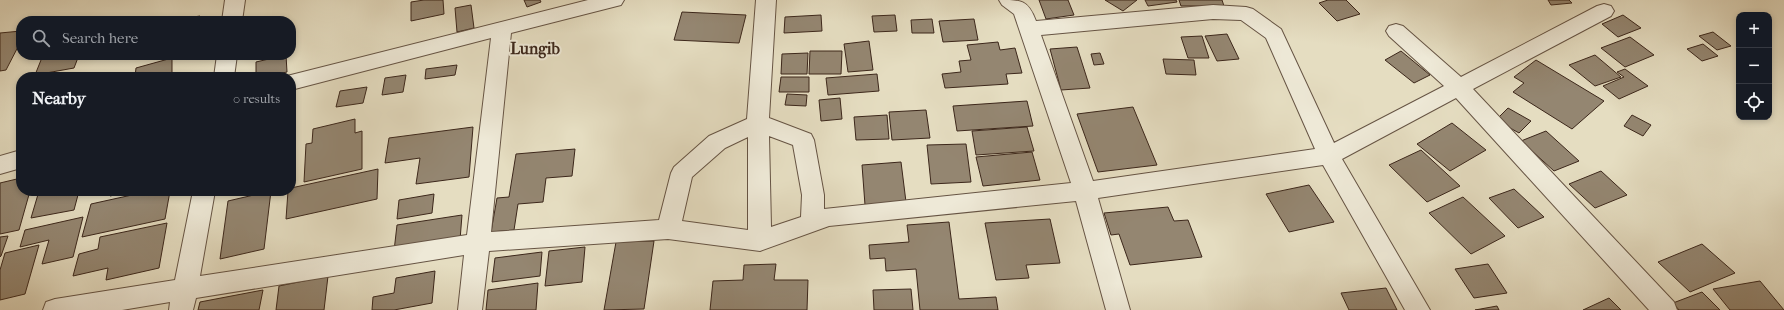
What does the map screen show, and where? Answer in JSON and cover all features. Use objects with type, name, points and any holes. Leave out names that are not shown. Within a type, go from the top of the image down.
[{"type":"street","points":[[233,16],[235,0]]},
{"type":"street","points":[[296,81],[614,0]]},
{"type":"street","points":[[760,241],[758,123],[766,0]]},
{"type":"street","points":[[1009,0],[1023,11],[1085,191],[1118,310]]},
{"type":"street","points":[[55,310],[183,299],[478,243],[668,229],[760,241],[828,217],[1085,191],[1329,156],[1604,11]]},
{"type":"street","points":[[1029,29],[1213,12],[1246,14],[1274,34],[1329,156],[1418,310]]},
{"type":"street","points":[[470,310],[502,28]]},
{"type":"street","points":[[1396,31],[1459,88],[1665,310]]},
{"type":"street","points":[[225,72],[226,60]]},
{"type":"street","points":[[668,229],[682,172],[717,142],[758,123],[803,140],[813,195],[812,223]]},
{"type":"street","points":[[0,165],[16,160]]},
{"type":"street","points":[[183,299],[203,196]]},
{"type":"building","points":[[443,0],[444,14],[411,21],[411,2]]},
{"type":"building","points":[[524,0],[540,0],[541,2],[527,7]]},
{"type":"building","points":[[1039,0],[1068,0],[1074,15],[1046,19]]},
{"type":"building","points":[[1105,0],[1137,0],[1123,11]]},
{"type":"building","points":[[1145,0],[1176,0],[1177,2],[1148,6]]},
{"type":"building","points":[[1179,0],[1222,0],[1224,6],[1181,6]]},
{"type":"building","points":[[1328,0],[1346,0],[1360,14],[1337,21],[1319,3]]},
{"type":"building","points":[[1548,0],[1569,0],[1572,3],[1551,5]]},
{"type":"building","points":[[471,5],[474,28],[457,32],[455,8]]},
{"type":"building","points":[[682,12],[746,15],[739,43],[674,40]]},
{"type":"building","points":[[821,15],[822,31],[784,33],[785,17]]},
{"type":"building","points":[[895,15],[897,31],[874,32],[872,16]]},
{"type":"building","points":[[1623,15],[1641,28],[1618,37],[1602,24]]},
{"type":"building","points":[[932,19],[934,33],[912,33],[911,20]]},
{"type":"building","points":[[974,19],[978,40],[943,42],[939,21]]},
{"type":"building","points":[[16,31],[16,51],[6,70],[0,71],[0,33]]},
{"type":"building","points":[[1713,32],[1731,46],[1717,50],[1699,36]]},
{"type":"building","points":[[1227,34],[1239,59],[1217,61],[1205,36]]},
{"type":"building","points":[[1202,36],[1209,58],[1188,58],[1181,37]]},
{"type":"building","points":[[1630,37],[1654,55],[1625,67],[1601,48]]},
{"type":"building","points":[[869,41],[873,70],[848,72],[844,44]]},
{"type":"building","points":[[998,42],[1000,50],[1015,48],[1022,73],[1006,74],[1008,84],[945,88],[942,74],[961,72],[959,61],[971,60],[967,45]]},
{"type":"building","points":[[1703,44],[1718,56],[1702,61],[1687,49]]},
{"type":"building","points":[[1077,47],[1090,88],[1061,90],[1050,49]]},
{"type":"building","points":[[810,51],[842,51],[841,74],[809,74]]},
{"type":"building","points":[[1401,51],[1430,75],[1414,83],[1385,60]]},
{"type":"building","points":[[808,53],[807,74],[781,74],[782,54]]},
{"type":"building","points":[[1100,53],[1104,64],[1094,65],[1091,54]]},
{"type":"building","points":[[1595,55],[1621,77],[1595,86],[1569,65]]},
{"type":"building","points":[[1163,59],[1194,60],[1196,75],[1166,74]]},
{"type":"building","points":[[41,60],[77,60],[74,68],[52,72],[36,72]]},
{"type":"building","points":[[165,60],[172,60],[172,72],[136,72],[136,68]]},
{"type":"building","points":[[265,60],[286,60],[287,72],[256,72],[256,62]]},
{"type":"building","points":[[1536,60],[1604,101],[1572,129],[1513,92],[1524,83],[1514,77]]},
{"type":"building","points":[[457,65],[455,75],[425,79],[426,69]]},
{"type":"building","points":[[1625,69],[1648,86],[1619,99],[1603,86],[1624,77],[1617,72]]},
{"type":"building","points":[[877,74],[879,91],[828,95],[826,78]]},
{"type":"building","points":[[406,75],[403,92],[382,95],[385,78]]},
{"type":"building","points":[[781,77],[809,77],[809,92],[779,92]]},
{"type":"building","points":[[367,87],[363,103],[336,107],[340,91]]},
{"type":"building","points":[[787,94],[807,95],[806,106],[785,105]]},
{"type":"building","points":[[840,98],[842,119],[821,121],[819,100]]},
{"type":"building","points":[[1027,101],[1033,126],[957,131],[953,106]]},
{"type":"building","points":[[1133,107],[1157,165],[1098,172],[1077,114]]},
{"type":"building","points":[[1508,108],[1531,121],[1519,133],[1496,120]]},
{"type":"building","points":[[926,110],[930,138],[892,140],[889,112]]},
{"type":"building","points":[[887,115],[889,139],[856,140],[854,117]]},
{"type":"building","points":[[1632,115],[1651,125],[1643,136],[1624,126]]},
{"type":"building","points":[[355,119],[355,133],[362,131],[362,169],[304,182],[306,144],[312,143],[313,129]]},
{"type":"building","points":[[1452,123],[1486,150],[1450,171],[1417,144]]},
{"type":"building","points":[[473,127],[469,177],[416,184],[420,158],[385,163],[389,138]]},
{"type":"building","points":[[1027,127],[1034,151],[976,155],[972,131]]},
{"type":"building","points":[[1546,131],[1579,161],[1554,171],[1521,141]]},
{"type":"building","points":[[966,144],[971,182],[931,184],[927,145]]},
{"type":"building","points":[[575,149],[572,176],[546,178],[543,202],[518,204],[514,230],[491,232],[497,198],[509,197],[516,154]]},
{"type":"building","points":[[1421,150],[1460,186],[1427,202],[1389,165]]},
{"type":"building","points":[[1032,152],[1040,180],[983,186],[976,157]]},
{"type":"building","points":[[901,162],[906,202],[865,205],[862,165]]},
{"type":"building","points":[[378,169],[377,199],[286,219],[288,196],[296,196],[296,187]]},
{"type":"building","points":[[1601,171],[1627,195],[1595,208],[1569,184]]},
{"type":"building","points":[[16,179],[16,196],[29,196],[19,230],[0,234],[0,183]]},
{"type":"building","points":[[1309,185],[1334,222],[1289,232],[1266,194]]},
{"type":"building","points":[[1514,189],[1544,217],[1518,228],[1489,198]]},
{"type":"building","points":[[434,194],[432,213],[397,219],[399,200]]},
{"type":"building","points":[[38,196],[78,196],[74,210],[31,218]]},
{"type":"building","points":[[127,196],[169,196],[165,219],[82,237],[91,204]]},
{"type":"building","points":[[250,196],[270,196],[264,249],[220,259],[228,201]]},
{"type":"building","points":[[1463,197],[1505,236],[1471,254],[1429,213]]},
{"type":"building","points":[[1168,207],[1174,221],[1188,220],[1202,257],[1130,265],[1119,234],[1111,235],[1104,213]]},
{"type":"building","points":[[462,215],[460,240],[394,251],[397,225]]},
{"type":"building","points":[[83,217],[73,257],[42,264],[49,240],[20,247],[25,230]]},
{"type":"building","points":[[1050,219],[1060,263],[1026,265],[1029,278],[996,280],[985,223]]},
{"type":"building","points":[[949,222],[959,299],[996,297],[998,310],[920,310],[916,269],[886,271],[885,258],[870,259],[869,245],[909,242],[907,225]]},
{"type":"building","points":[[167,223],[159,268],[106,280],[108,268],[73,276],[79,254],[98,249],[100,237]]},
{"type":"building","points":[[8,236],[1,256],[0,257],[0,237]]},
{"type":"building","points":[[654,241],[644,309],[604,310],[616,242]]},
{"type":"building","points":[[1702,244],[1735,273],[1690,292],[1658,262]]},
{"type":"building","points":[[39,245],[25,294],[0,300],[0,270],[5,253]]},
{"type":"building","points":[[585,247],[582,282],[545,286],[549,251]]},
{"type":"building","points":[[542,252],[540,276],[492,282],[495,258]]},
{"type":"building","points":[[776,264],[774,280],[808,280],[807,310],[710,310],[713,281],[743,280],[744,265]]},
{"type":"building","points":[[1488,264],[1507,293],[1474,298],[1455,269]]},
{"type":"building","points":[[435,271],[432,303],[394,310],[372,310],[373,297],[394,293],[396,278]]},
{"type":"building","points":[[328,276],[324,310],[276,310],[279,286]]},
{"type":"building","points":[[1760,281],[1784,310],[1730,310],[1713,289]]},
{"type":"building","points":[[538,283],[536,310],[486,310],[488,290]]},
{"type":"building","points":[[1386,288],[1397,310],[1349,310],[1341,293]]},
{"type":"building","points":[[911,289],[913,310],[874,310],[873,290]]},
{"type":"building","points":[[263,290],[259,310],[198,310],[200,302]]},
{"type":"building","points":[[1702,292],[1720,310],[1679,310],[1673,303]]},
{"type":"building","points":[[1609,298],[1621,310],[1583,310]]},
{"type":"building","points":[[1497,306],[1499,310],[1475,310]]},
{"type":"district","name":"Lungib","points":[[535,48]]}]
